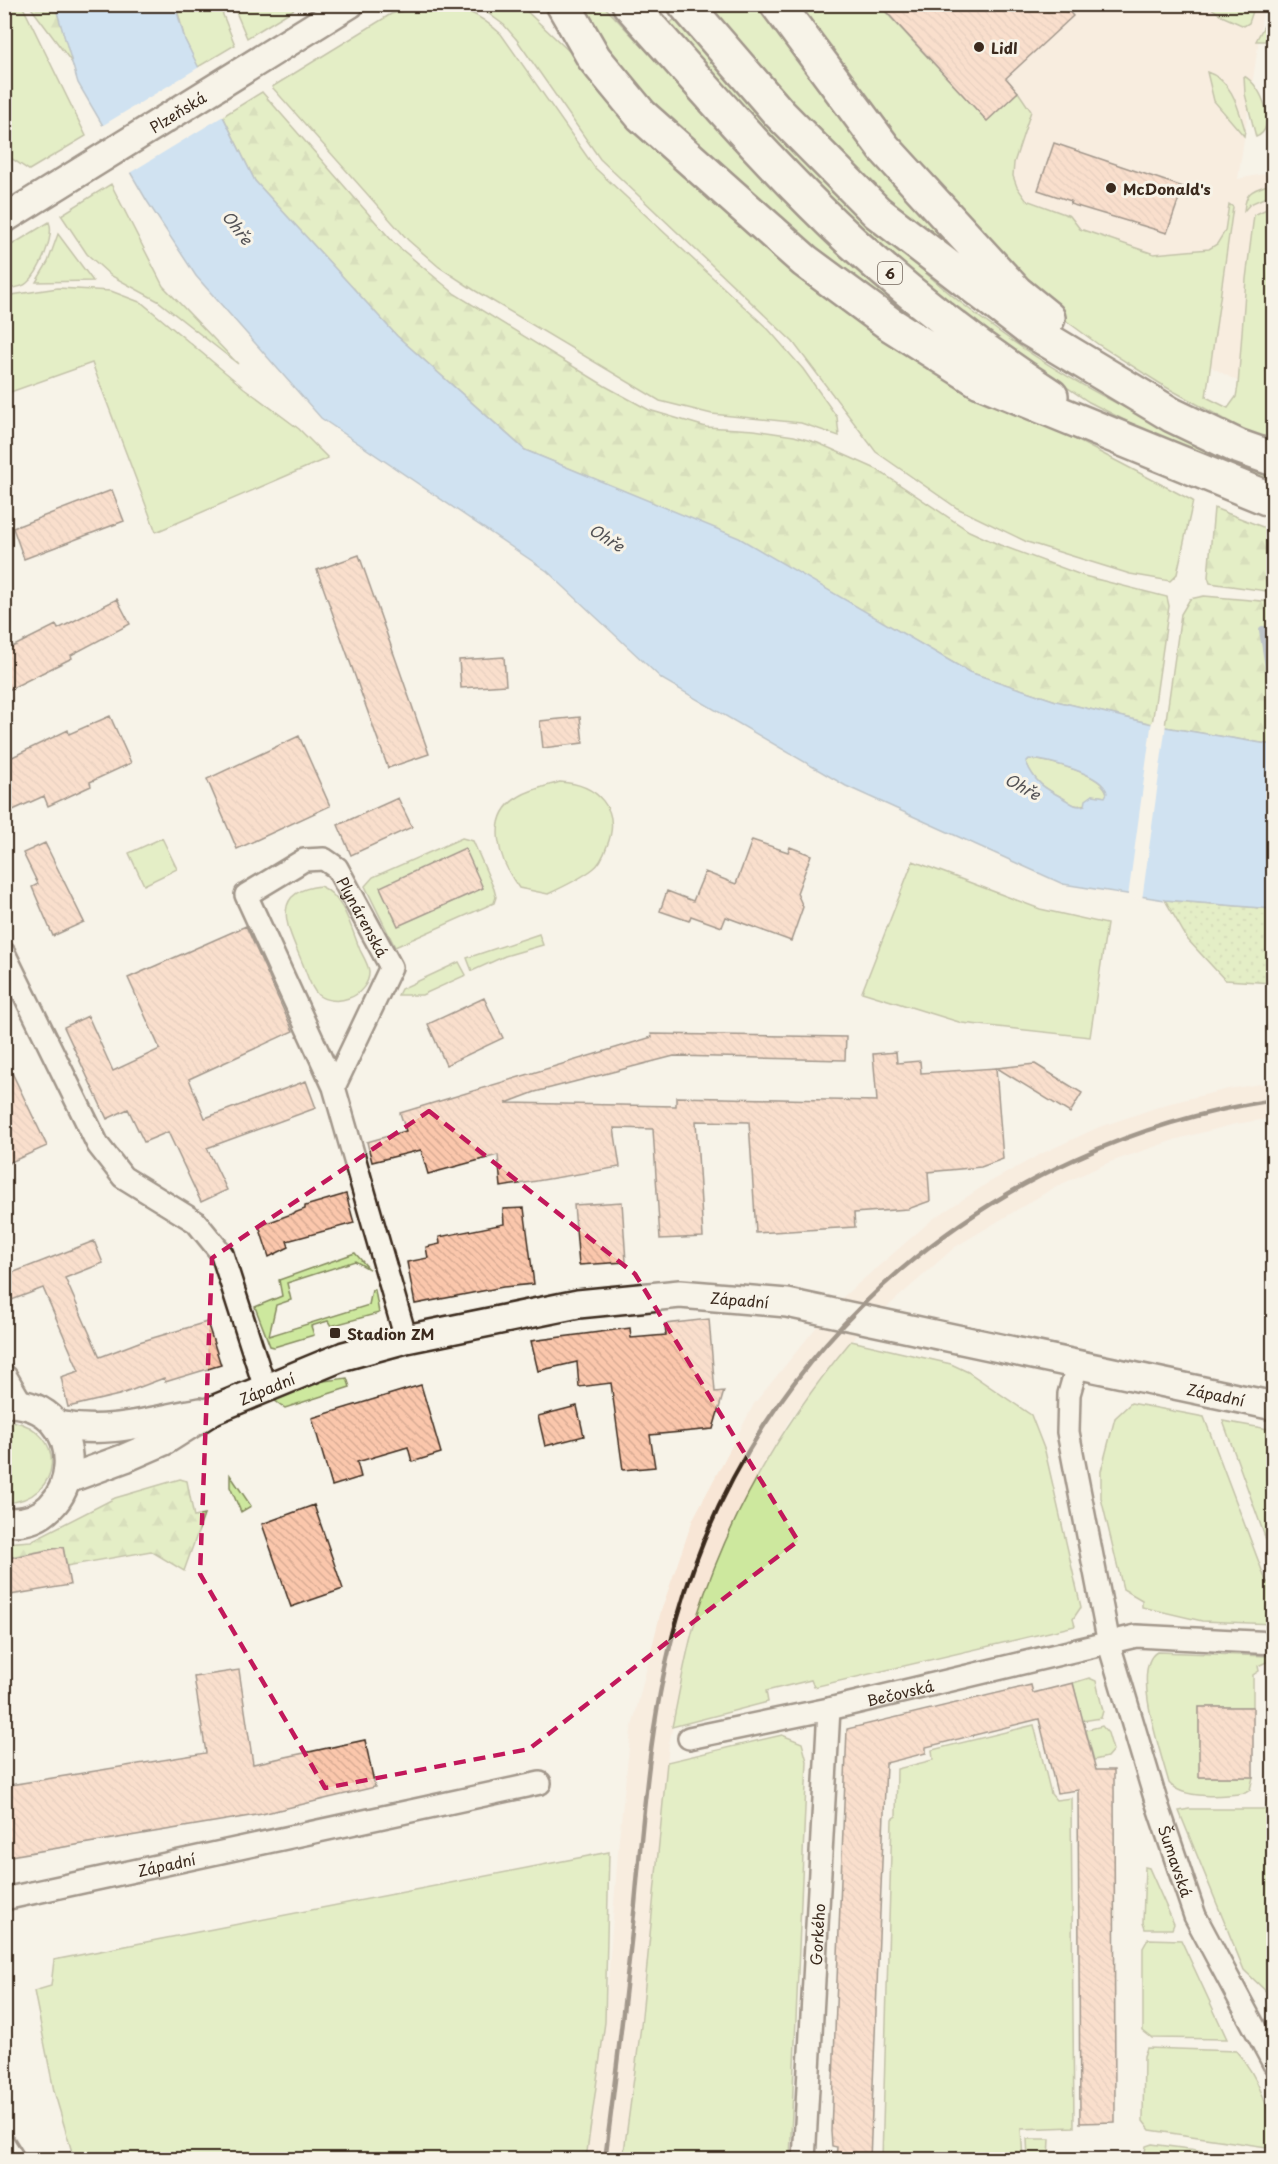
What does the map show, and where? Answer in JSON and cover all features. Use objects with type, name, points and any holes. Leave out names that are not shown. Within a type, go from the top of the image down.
[{"type":"highway","points":[[563,4],[594,58],[641,115],[805,261],[890,324],[980,381],[1169,459]]},
{"type":"highway","name":"6","points":[[629,4],[755,144],[854,243],[976,344],[1049,396],[1169,459],[1274,501]]},
{"type":"highway","points":[[777,4],[884,148],[1016,292],[1172,415]]},
{"type":"highway","points":[[687,7],[779,113],[877,212],[1029,330],[1172,415],[1238,446],[1274,459]]},
{"type":"street","name":"Plzeňská","points":[[4,219],[351,4]]},
{"type":"street","name":"Plynárenská","points":[[334,1087],[391,967],[337,868],[324,859],[304,860],[246,895],[334,1087],[406,1339]]},
{"type":"street","points":[[4,953],[99,1145],[123,1177],[196,1222],[222,1254],[266,1388]]},
{"type":"street","name":"Západní","points":[[68,1479],[164,1441],[213,1410],[344,1356],[406,1339],[578,1304],[680,1294],[787,1303],[1274,1406]]},
{"type":"street","name":"Šumavská","points":[[1077,1366],[1069,1394],[1068,1432],[1109,1644],[1156,1802],[1195,1917],[1274,2064]]},
{"type":"street","points":[[4,1378],[11,1403]]},
{"type":"street","name":"Západní","points":[[11,1403],[40,1411],[57,1425],[82,1430],[117,1429],[213,1410]]},
{"type":"street","points":[[4,1521],[30,1518],[46,1510],[60,1496],[68,1479],[68,1451],[57,1425]]},
{"type":"street","points":[[1109,1644],[1136,1636],[1274,1643]]},
{"type":"street","name":"Bečovská","points":[[689,1737],[829,1709],[1109,1644]]},
{"type":"street","name":"Gorkého","points":[[804,2160],[829,1709]]},
{"type":"street","name":"Západní","points":[[4,1899],[540,1783]]},
{"type":"street","points":[[4,2144],[14,2160]]},
{"type":"highlighted area","points":[[429,1111],[635,1274],[798,1541],[529,1749],[325,1788],[200,1574],[212,1258]]},
{"type":"shaded area","points":[[846,5],[1264,5],[1238,179],[1273,172],[1274,299],[1250,388],[1202,362],[1018,201]]},
{"type":"shaded area","points":[[1273,1082],[1273,1118],[1235,1124],[1177,1139],[1110,1162],[1055,1187],[955,1247],[860,1331],[788,1422],[695,1621],[669,1744],[641,2026],[623,2159],[586,2160],[605,2022],[619,1839],[631,1731],[661,1611],[693,1519],[754,1404],[836,1303],[933,1219],[988,1183],[1039,1155],[1097,1128],[1167,1104],[1228,1089]]},
{"type":"green space","points":[[4,5],[22,5],[86,136],[29,170],[5,154]]},
{"type":"green space","points":[[29,5],[55,5],[73,64]]},
{"type":"green space","points":[[176,5],[219,5],[235,45],[198,67],[185,40]]},
{"type":"green space","points":[[233,5],[301,5],[247,38]]},
{"type":"green space","points":[[427,5],[449,6],[467,11],[484,20],[501,34],[595,168],[769,330],[803,369],[837,417],[839,436],[801,423],[712,414],[660,401],[474,290],[439,267],[408,240],[272,87],[391,14]]},
{"type":"green space","points":[[477,5],[520,5],[587,68],[609,97],[1042,422],[1193,501],[1177,574],[1170,581],[1130,574],[1027,542],[957,508],[876,452],[793,342],[600,159],[517,40],[504,25]]},
{"type":"green space","points":[[583,5],[603,5],[725,134],[938,334],[937,336],[850,279],[735,180],[627,80],[589,20]]},
{"type":"green space","points":[[703,5],[762,5],[990,287],[877,191],[802,115]]},
{"type":"green space","points":[[794,5],[879,5],[987,121],[1018,92],[1031,111],[1014,163],[1013,176],[1017,187],[1026,200],[1070,216],[1080,229],[1154,254],[1209,249],[1217,244],[1225,231],[1229,204],[1233,207],[1206,397],[1228,408],[1236,397],[1238,386],[1246,279],[1254,215],[1273,206],[1273,442],[1248,432],[1164,386],[1099,345],[1057,314],[879,124]]},
{"type":"green space","points":[[1207,5],[1255,5],[1249,23],[1244,26],[1224,17]]},
{"type":"green space","points":[[1273,17],[1273,41],[1256,41],[1264,26]]},
{"type":"green space","points":[[675,19],[791,143],[851,203],[956,299],[1033,355],[1099,394],[1168,429],[1273,474],[1273,487],[1167,442],[1089,402],[995,339],[888,255],[808,178],[668,25]]},
{"type":"green space","points":[[1207,72],[1222,81],[1233,95],[1245,130],[1244,136],[1214,101]]},
{"type":"green space","points":[[1244,76],[1257,89],[1267,117],[1263,132],[1256,137],[1245,94]]},
{"type":"green space","points":[[262,92],[394,243],[455,294],[605,386],[649,410],[706,427],[754,430],[794,436],[818,443],[876,469],[969,531],[1000,545],[1084,576],[1167,597],[1169,606],[1152,724],[1056,701],[969,672],[739,539],[525,450],[397,336],[255,181],[223,116]]},
{"type":"green space","points":[[1273,183],[1273,194],[1250,204],[1244,211],[1247,198],[1252,191]]},
{"type":"green space","points":[[111,184],[163,286],[238,364],[158,301],[110,275],[87,254],[61,215]]},
{"type":"green space","points":[[49,222],[48,245],[32,278],[25,285],[5,289],[5,249]]},
{"type":"green space","points":[[58,234],[93,281],[36,282],[48,262]]},
{"type":"green space","points":[[58,288],[111,291],[142,303],[244,388],[299,429],[328,458],[156,532],[92,363],[5,394],[5,296]]},
{"type":"green space","points":[[1214,508],[1273,531],[1273,592],[1210,583],[1208,577]]},
{"type":"green space","points":[[1204,596],[1273,602],[1273,745],[1165,727],[1181,614],[1190,599]]},
{"type":"green space","points":[[1029,759],[1061,765],[1086,774],[1104,787],[1106,797],[1093,795],[1085,804],[1073,804],[1045,788],[1037,780],[1026,762]]},
{"type":"green space","points":[[560,782],[585,788],[595,793],[603,801],[611,821],[611,833],[606,849],[600,862],[593,869],[548,894],[519,888],[501,853],[498,827],[502,815],[520,796]]},
{"type":"green space","points":[[162,838],[177,869],[144,885],[129,853]]},
{"type":"green space","points":[[462,838],[473,841],[494,889],[496,897],[494,903],[395,947],[365,886],[373,877]]},
{"type":"green space","points":[[913,861],[1040,909],[1107,924],[1090,1037],[962,1023],[862,992]]},
{"type":"green space","points":[[320,886],[335,897],[341,905],[368,968],[368,980],[363,988],[345,999],[329,1000],[315,992],[288,925],[286,914],[293,896],[303,890]]},
{"type":"green space","points":[[1165,900],[1273,909],[1273,983],[1225,980],[1188,940]]},
{"type":"green space","points":[[539,934],[543,945],[505,956],[472,971],[467,958]]},
{"type":"green space","points":[[459,962],[466,975],[422,995],[398,995],[401,989]]},
{"type":"green space","points":[[355,1253],[369,1269],[355,1261],[287,1283],[291,1300],[276,1305],[269,1336],[369,1305],[372,1290],[375,1290],[379,1313],[331,1326],[328,1321],[311,1326],[314,1335],[274,1347],[270,1346],[255,1307],[282,1296],[279,1280]]},
{"type":"green space","points":[[851,1341],[951,1364],[968,1372],[1031,1415],[1045,1451],[1081,1607],[1073,1619],[1075,1626],[814,1687],[811,1680],[766,1691],[768,1702],[672,1727],[696,1619],[709,1581],[741,1507],[780,1438]]},
{"type":"green space","points":[[347,1378],[350,1387],[285,1408],[271,1398],[308,1383]]},
{"type":"green space","points":[[1131,1403],[1204,1417],[1266,1581],[1273,1586],[1273,1624],[1202,1621],[1142,1607],[1142,1600],[1123,1589],[1101,1498],[1101,1471],[1115,1418]]},
{"type":"green space","points":[[12,1421],[30,1428],[43,1438],[50,1451],[51,1465],[48,1478],[39,1490],[25,1499],[6,1503],[5,1422]]},
{"type":"green space","points":[[1223,1421],[1273,1430],[1273,1559]]},
{"type":"green space","points":[[230,1475],[251,1506],[241,1512],[230,1487]]},
{"type":"green space","points":[[180,1479],[187,1481],[194,1517],[204,1515],[184,1571],[151,1551],[67,1566],[63,1547],[5,1558],[5,1543],[31,1541],[115,1498]]},
{"type":"green space","points":[[1157,1652],[1268,1656],[1273,1659],[1258,1666],[1259,1671],[1253,1675],[1253,1707],[1199,1707],[1200,1777],[1253,1777],[1250,1790],[1245,1793],[1216,1796],[1184,1792],[1169,1783],[1155,1734],[1147,1693],[1146,1675],[1149,1661]]},
{"type":"green space","points":[[1089,1678],[1096,1681],[1103,1711],[1101,1718],[1082,1721],[1073,1683]]},
{"type":"green space","points":[[1034,1725],[1051,1794],[1056,1800],[1071,1798],[1074,2127],[1021,2129],[1023,2159],[882,2159],[892,1819],[896,1816],[897,1769],[933,1760],[932,1750]]},
{"type":"green space","points":[[1102,1726],[1108,1733],[1113,1750],[1107,1757],[1094,1760],[1086,1730]]},
{"type":"green space","points":[[782,1735],[802,1743],[807,1761],[790,2159],[623,2159],[641,2026],[667,1762]]},
{"type":"green space","points":[[1273,1809],[1273,1998],[1244,1970],[1179,1811]]},
{"type":"green space","points":[[609,1852],[605,2022],[586,2159],[74,2159],[54,2091],[34,1991],[51,1986],[54,1960]]},
{"type":"green space","points":[[1145,1867],[1149,1868],[1174,1924],[1172,1929],[1145,1929],[1143,1923]]},
{"type":"green space","points":[[1148,1939],[1181,1940],[1227,2039],[1152,2038],[1143,2031],[1143,1948]]},
{"type":"green space","points":[[1147,2048],[1236,2051],[1251,2071],[1263,2095],[1271,2121],[1273,2146],[1150,2130],[1143,2121],[1144,2056]]},
{"type":"green space","points":[[1027,2139],[1050,2139],[1049,2159],[1028,2159]]},
{"type":"green space","points":[[1152,2144],[1263,2159],[1144,2159],[1146,2146]]},
{"type":"water","name":"Ohře","points":[[55,5],[175,5],[185,40],[255,181],[397,336],[525,450],[739,538],[969,672],[1056,701],[1165,727],[1273,745],[1273,909],[1165,900],[1063,884],[846,786],[662,679],[547,571],[321,418],[196,276],[147,201],[78,83]],"holes":[[[1029,759],[1086,774],[1104,786],[1107,793],[1105,797],[1093,795],[1082,806],[1071,803],[1045,788],[1037,780],[1026,762]]]},
{"type":"pier","points":[[201,66],[225,115],[128,174],[100,127]]},
{"type":"pier","points":[[1152,720],[1166,724],[1142,900],[1128,897]]},
{"type":"building","name":"Lidl","points":[[879,4],[1062,4],[1073,16],[1006,78],[1018,92],[987,121]]},
{"type":"building","name":"McDonald's","points":[[1054,143],[1183,187],[1167,233],[1070,204],[1071,201],[1038,190]]},
{"type":"building","points":[[112,490],[124,521],[24,559],[13,528]]},
{"type":"building","points":[[359,555],[429,754],[388,768],[317,570]]},
{"type":"building","points":[[117,599],[130,624],[71,655],[72,658],[4,692],[4,651],[56,625],[58,629]]},
{"type":"building","points":[[504,657],[506,685],[461,688],[459,660]]},
{"type":"building","points":[[110,716],[131,763],[90,782],[91,786],[48,806],[44,796],[4,814],[4,761],[68,730],[69,734]]},
{"type":"building","points":[[580,717],[583,743],[543,748],[540,721]]},
{"type":"building","points":[[299,736],[330,806],[237,849],[207,779]]},
{"type":"building","points":[[398,798],[412,827],[351,855],[338,825]]},
{"type":"building","points":[[752,840],[788,852],[790,847],[811,855],[797,893],[803,907],[791,941],[726,917],[722,927],[691,916],[689,921],[660,911],[667,891],[693,901],[705,872],[736,884]]},
{"type":"building","points":[[45,843],[84,922],[53,936],[32,887],[38,884],[23,853]]},
{"type":"building","points":[[465,848],[483,888],[398,926],[380,887]]},
{"type":"building","points":[[246,926],[293,1031],[189,1079],[205,1118],[306,1081],[316,1108],[207,1148],[227,1190],[201,1202],[168,1132],[144,1142],[128,1109],[107,1119],[64,1027],[88,1016],[113,1071],[160,1049],[128,978]]},
{"type":"building","points":[[484,998],[503,1038],[446,1065],[428,1024]]},
{"type":"building","points":[[651,1034],[846,1037],[845,1060],[674,1056],[535,1092],[506,1103],[676,1106],[676,1097],[877,1101],[873,1054],[896,1052],[897,1063],[920,1061],[921,1073],[996,1068],[1003,1159],[981,1167],[928,1172],[930,1201],[908,1209],[854,1213],[855,1227],[756,1233],[749,1122],[696,1121],[703,1237],[660,1239],[653,1129],[614,1128],[620,1167],[501,1187],[498,1155],[428,1174],[421,1150],[372,1162],[367,1142],[406,1131],[400,1113],[652,1037]]},
{"type":"building","points":[[4,1056],[47,1146],[4,1165]]},
{"type":"building","points":[[1035,1064],[1082,1093],[1070,1113],[997,1068]]},
{"type":"building","points":[[346,1194],[354,1223],[287,1241],[289,1247],[269,1257],[259,1226],[305,1209],[305,1206]]},
{"type":"building","points":[[622,1202],[626,1262],[579,1265],[574,1205]]},
{"type":"building","points":[[524,1208],[534,1284],[503,1287],[415,1304],[407,1262],[428,1258],[426,1247],[440,1244],[439,1237],[504,1224],[503,1209]]},
{"type":"building","points":[[94,1241],[103,1263],[65,1278],[100,1357],[139,1342],[207,1322],[221,1365],[165,1382],[164,1378],[119,1395],[68,1407],[61,1377],[79,1371],[43,1288],[4,1303],[4,1276]]},
{"type":"building","points":[[709,1319],[715,1392],[724,1391],[713,1429],[650,1435],[655,1467],[623,1470],[611,1383],[579,1387],[577,1362],[538,1371],[531,1341],[630,1328],[631,1338],[666,1335],[665,1324]]},
{"type":"building","points":[[421,1385],[441,1453],[412,1462],[408,1447],[357,1462],[361,1477],[332,1486],[312,1418]]},
{"type":"building","points":[[577,1406],[584,1436],[545,1446],[538,1416]]},
{"type":"building","points":[[314,1505],[343,1589],[291,1607],[262,1524]]},
{"type":"building","points":[[63,1547],[70,1585],[4,1596],[4,1559]]},
{"type":"building","points":[[239,1670],[253,1764],[365,1740],[375,1787],[262,1814],[4,1857],[4,1786],[206,1753],[194,1677]]},
{"type":"building","points":[[1073,1683],[1096,1770],[1114,1770],[1115,2122],[1080,2123],[1078,1790],[1057,1793],[1039,1719],[926,1747],[926,1753],[886,1763],[870,2160],[836,2160],[837,2147],[832,2146],[831,2131],[847,1729],[1031,1685],[1033,1693]]},
{"type":"building","points":[[1199,1707],[1253,1707],[1253,1777],[1199,1777]]},
{"type":"waterway","points":[[1263,630],[1274,698]]},
{"type":"railway","points":[[605,2160],[628,1968],[645,1795],[661,1687],[678,1616],[714,1517],[764,1425],[827,1343],[900,1271],[983,1209],[1074,1160],[1171,1123],[1274,1100]]},
{"type":"place","name":"Lidl","points":[[979,47]]},
{"type":"place","name":"McDonald's","points":[[1111,188]]},
{"type":"place","name":"Stadion ZM","points":[[335,1333]]}]
